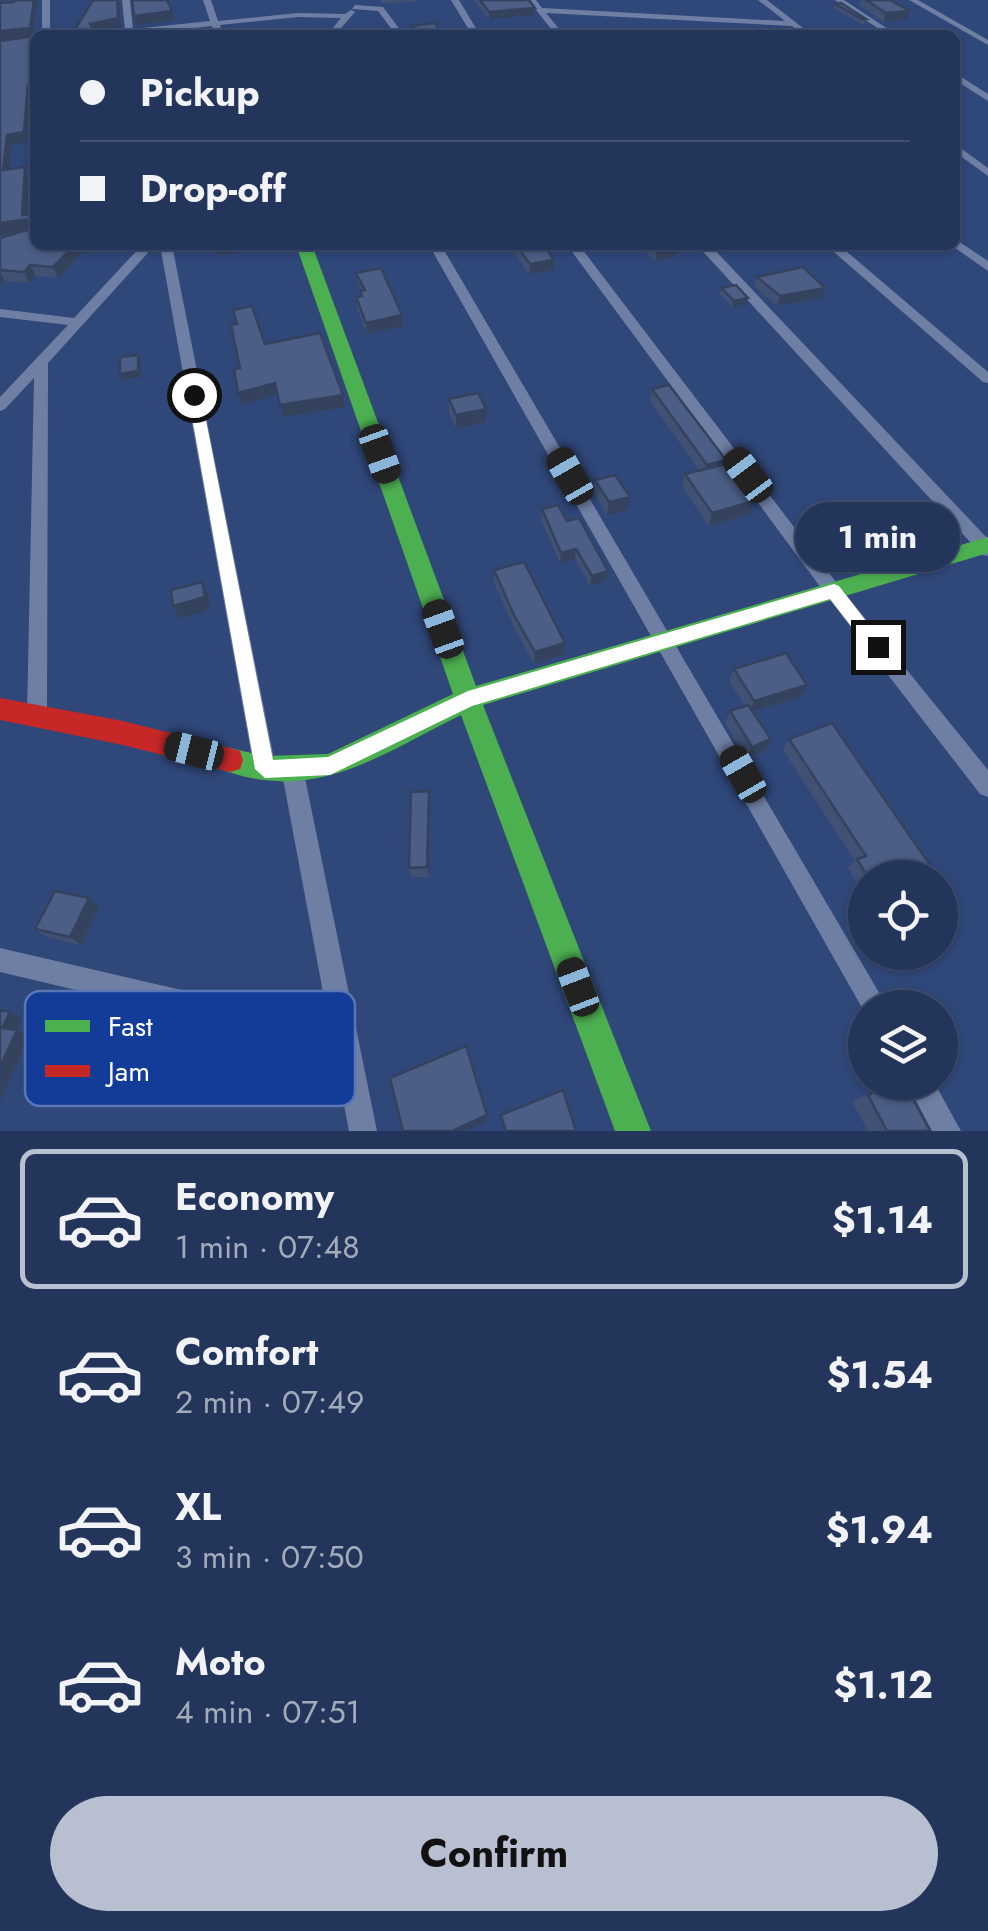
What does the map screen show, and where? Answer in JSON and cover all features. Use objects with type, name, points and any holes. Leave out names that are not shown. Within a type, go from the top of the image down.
[{"type":"street","points":[[46,0],[46,30]]},
{"type":"street","points":[[126,0],[130,30]]},
{"type":"street","points":[[208,0],[217,30]]},
{"type":"street","points":[[290,0],[298,15]]},
{"type":"street","points":[[454,0],[473,30]]},
{"type":"street","points":[[532,0],[556,30]]},
{"type":"street","points":[[762,0],[801,30]]},
{"type":"street","points":[[839,0],[885,30]]},
{"type":"street","points":[[914,0],[988,43]]},
{"type":"street","points":[[334,30],[358,4],[380,8],[396,30]]},
{"type":"street","points":[[540,10],[793,24]]},
{"type":"street","points":[[155,30],[298,15],[347,16]]},
{"type":"street","points":[[960,79],[988,98]]},
{"type":"street","points":[[960,87],[988,84]]},
{"type":"street","points":[[960,151],[988,173]]},
{"type":"street","points":[[960,247],[988,268]]},
{"type":"street","points":[[0,406],[144,250]]},
{"type":"street","points":[[167,250],[265,769]]},
{"type":"street","points":[[306,250],[468,699],[633,1131]]},
{"type":"street","points":[[438,250],[866,990]]},
{"type":"street","points":[[577,250],[988,788]]},
{"type":"street","points":[[0,709],[265,769],[330,766],[468,699],[987,547],[709,250]]},
{"type":"street","points":[[838,250],[988,378]]},
{"type":"street","points":[[0,313],[77,322]]},
{"type":"street","points":[[38,716],[42,360]]},
{"type":"street","points":[[292,768],[335,991]]},
{"type":"street","points":[[0,960],[132,991]]},
{"type":"street","points":[[355,1094],[362,1131]]},
{"type":"street","points":[[930,1100],[947,1131]]},
{"type":"building","points":[[34,0],[30,28],[0,31],[0,3]]},
{"type":"building","points":[[93,0],[117,0],[118,18],[90,24],[93,30],[75,30]]},
{"type":"building","points":[[132,0],[167,0],[172,11],[134,16]]},
{"type":"building","points":[[480,0],[529,0],[535,8],[489,12]]},
{"type":"building","points":[[866,0],[890,0],[910,11],[886,13]]},
{"type":"building","points":[[841,3],[866,19],[835,4]]},
{"type":"building","points":[[435,23],[440,30],[415,30],[412,26]]},
{"type":"building","points":[[30,37],[30,85],[24,132],[7,135],[3,170],[25,167],[22,215],[30,214],[30,219],[0,223],[0,41]]},
{"type":"building","points":[[30,229],[30,250],[70,250],[53,267],[30,265],[24,272],[0,270],[0,238]]},
{"type":"building","points":[[520,250],[547,250],[554,260],[530,264]]},
{"type":"building","points":[[803,267],[825,288],[780,296],[757,277]]},
{"type":"building","points":[[381,268],[402,315],[366,323],[356,297],[365,290],[356,273]]},
{"type":"building","points":[[736,285],[748,298],[734,301],[721,288]]},
{"type":"building","points":[[252,306],[265,344],[320,333],[343,395],[280,405],[275,383],[238,393],[234,369],[240,368],[231,325],[237,324],[233,310]]},
{"type":"building","points":[[138,355],[138,371],[120,374],[120,357]]},
{"type":"building","points":[[669,385],[726,460],[707,465],[652,389]]},
{"type":"building","points":[[478,393],[486,409],[456,415],[449,399]]},
{"type":"building","points":[[726,464],[754,501],[712,513],[685,474]]},
{"type":"building","points":[[615,475],[630,497],[609,502],[595,480]]},
{"type":"building","points":[[558,505],[567,521],[579,518],[608,571],[592,576],[576,549],[561,553],[542,509]]},
{"type":"building","points":[[524,562],[565,643],[535,652],[514,615],[494,570]]},
{"type":"building","points":[[202,582],[205,597],[173,606],[171,590]]},
{"type":"building","points":[[786,653],[807,685],[754,701],[734,669]]},
{"type":"building","points":[[748,705],[771,739],[752,747],[730,711]]},
{"type":"building","points":[[832,723],[927,860],[858,860],[866,856],[789,739]]},
{"type":"building","points":[[429,791],[427,867],[409,868],[411,792]]},
{"type":"building","points":[[55,891],[89,898],[70,937],[35,929]]},
{"type":"building","points":[[0,1010],[10,1012],[2,1028],[17,1030],[0,1067]]},
{"type":"building","points":[[466,1046],[487,1115],[452,1131],[403,1131],[390,1078]]},
{"type":"building","points":[[563,1090],[576,1131],[506,1131],[501,1115]]},
{"type":"building","points":[[871,1100],[914,1100],[930,1131],[887,1131]]},
{"type":"traffic: fast","points":[[306,250],[468,699],[633,1131]]},
{"type":"traffic: fast","points":[[230,760],[265,769],[330,766],[468,699],[988,545]]},
{"type":"traffic: jam","points":[[0,709],[123,733],[230,760]]},
{"type":"route","points":[[194,395],[265,769],[330,766],[468,699],[834,591],[878,647]]}]
